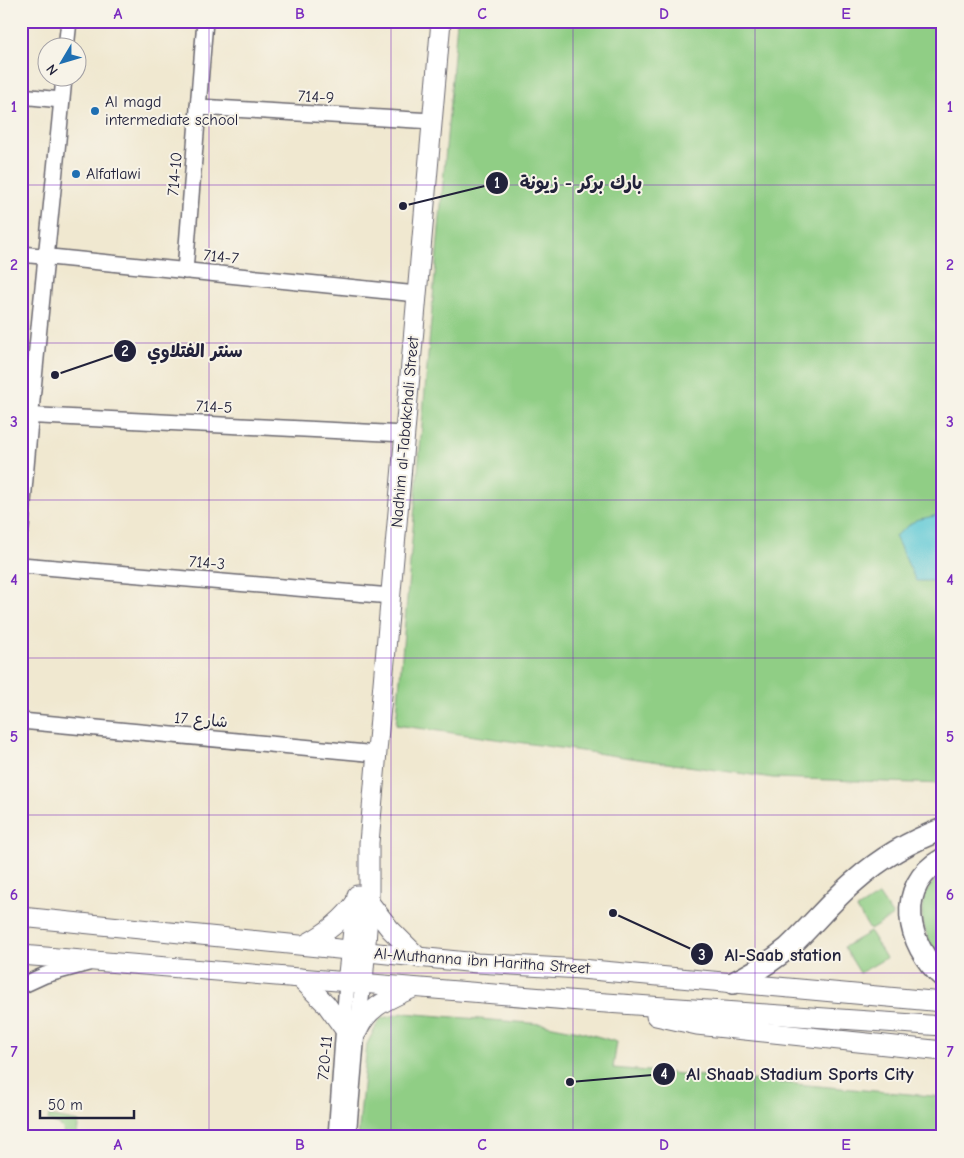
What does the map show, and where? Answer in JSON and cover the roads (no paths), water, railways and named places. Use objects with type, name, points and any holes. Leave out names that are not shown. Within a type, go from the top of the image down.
[{"type":"highway","points":[[733,983],[761,968],[787,949],[838,896],[871,868],[907,844],[943,829]]},
{"type":"highway","points":[[943,859],[934,864],[922,878],[912,896],[910,910],[912,928],[918,947],[926,959],[943,977]]},
{"type":"main road","name":"Nadhim al-Tabakchali Street","points":[[355,982],[363,901],[363,865],[369,843],[441,21]]},
{"type":"main road","points":[[304,945],[334,926],[351,909],[363,901],[419,958]]},
{"type":"main road","name":"Al-Muthanna ibn Haritha Street","points":[[21,917],[419,958],[582,969],[943,1002]]},
{"type":"main road","name":"Al-Muthanna ibn Haritha Street","points":[[21,955],[592,1002],[943,1026]]},
{"type":"main road","points":[[300,978],[351,1031],[376,1007],[414,987]]},
{"type":"main road","points":[[592,1002],[697,1025],[943,1051]]},
{"type":"street","points":[[67,38],[69,21]]},
{"type":"street","name":"714-10","points":[[185,270],[205,21]]},
{"type":"street","points":[[21,529],[25,415],[47,257],[63,88]]},
{"type":"street","points":[[21,96],[62,100]]},
{"type":"street","name":"714-9","points":[[198,107],[432,122]]},
{"type":"street","name":"714-7","points":[[21,254],[417,294]]},
{"type":"street","name":"714-5","points":[[25,415],[405,434]]},
{"type":"street","name":"714-3","points":[[21,565],[391,596]]},
{"type":"street","name":"شارع 17","points":[[21,721],[377,754]]},
{"type":"street","points":[[21,986],[45,975],[93,961]]},
{"type":"street","name":"720-11","points":[[348,1137],[351,1031],[355,982]]},
{"type":"street","name":"720-11","points":[[336,1137],[351,1031]]},
{"type":"water","points":[[943,514],[943,581],[916,581],[895,536],[916,520]]},
{"type":"place","name":"Al magd intermediate school","points":[[95,111]]},
{"type":"place","name":"Alfatlawi","points":[[76,174]]},
{"type":"place","name":"بارك بركر - زيونة","points":[[403,206]]},
{"type":"place","name":"سنتر الفتلاوي","points":[[55,375]]},
{"type":"place","name":"Al-Saab station","points":[[613,913]]},
{"type":"place","name":"Al Shaab Stadium Sports City","points":[[570,1082]]}]
